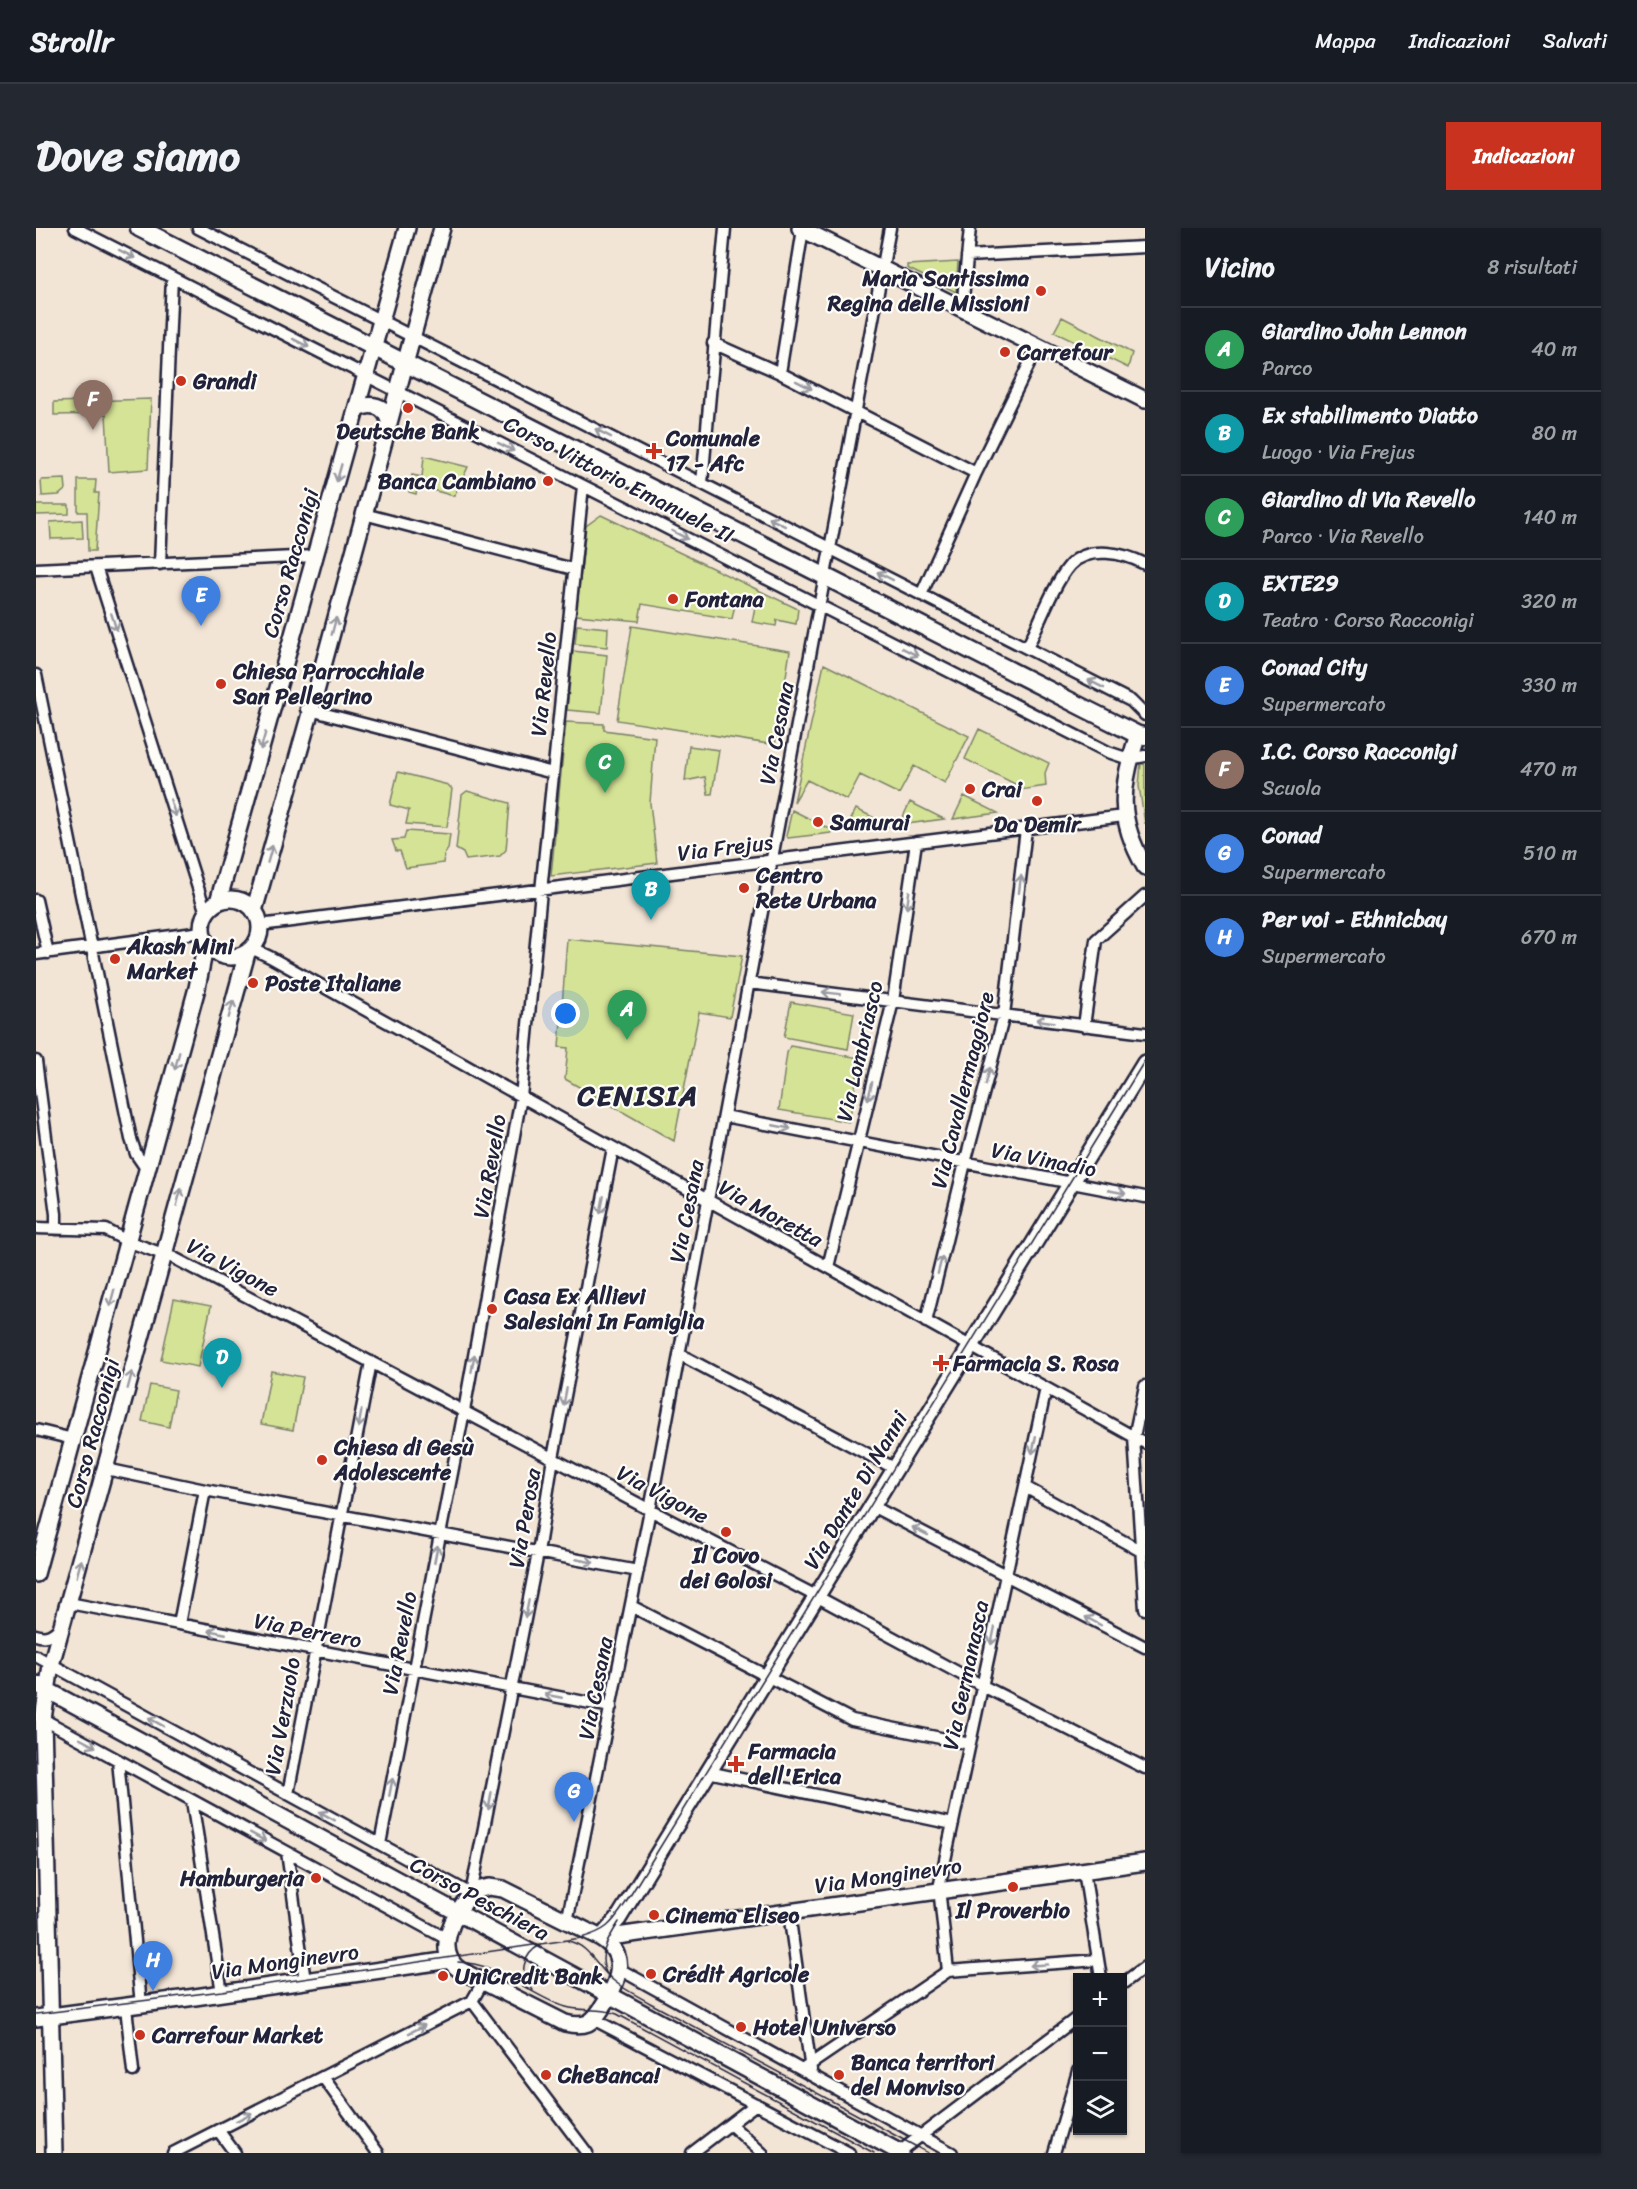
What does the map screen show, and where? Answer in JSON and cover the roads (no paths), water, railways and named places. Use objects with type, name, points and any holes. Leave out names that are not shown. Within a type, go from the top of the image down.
[{"type":"main road","name":"Corso Vittorio Emanuele II","points":[[139,228],[825,576],[1143,734]]},
{"type":"street","name":"Corso Vittorio Emanuele II","points":[[75,228],[1108,752],[1129,759]]},
{"type":"street","name":"Corso Vittorio Emanuele II","points":[[198,228],[1131,701],[1145,715]]},
{"type":"street","name":"Corso Racconigi","points":[[218,902],[407,228]]},
{"type":"street","points":[[254,910],[442,228]]},
{"type":"street","points":[[702,483],[724,228]]},
{"type":"street","name":"Via Cesana","points":[[567,1922],[638,1571],[709,1201],[890,228]]},
{"type":"street","points":[[963,309],[970,228]]},
{"type":"street","points":[[780,373],[802,229],[1145,400]]},
{"type":"street","points":[[967,256],[1145,247]]},
{"type":"street","points":[[160,564],[171,277]]},
{"type":"street","points":[[713,342],[780,373],[976,473]]},
{"type":"street","points":[[921,595],[976,473],[1038,346]]},
{"type":"street","points":[[357,409],[366,405],[378,406],[385,412],[389,421]]},
{"type":"street","name":"Via Revello","points":[[380,1844],[464,1411],[521,1097],[583,486]]},
{"type":"street","points":[[364,514],[573,569]]},
{"type":"street","points":[[1027,648],[1060,581],[1071,564],[1087,555],[1104,552],[1133,558],[1145,564]]},
{"type":"street","points":[[36,569],[315,556]]},
{"type":"street","points":[[96,567],[206,913]]},
{"type":"street","points":[[36,675],[131,1139],[136,1154],[147,1170]]},
{"type":"street","points":[[309,709],[554,773]]},
{"type":"street","points":[[1143,734],[1129,759],[1124,795],[1124,816],[1131,840],[1145,867]]},
{"type":"street","points":[[1129,759],[1145,756]]},
{"type":"street","name":"Via Frejus","points":[[260,925],[1124,816]]},
{"type":"street","name":"Via Cavallermaggiore","points":[[926,1322],[1004,1015],[1026,829]]},
{"type":"street","name":"Via Lombriasco","points":[[828,1267],[893,1001],[916,842]]},
{"type":"street","points":[[1084,1026],[1096,940],[1145,897]]},
{"type":"street","points":[[227,899],[237,900],[254,910],[260,925],[256,942],[249,950],[235,957],[226,957],[211,949],[204,937],[202,922],[206,913],[218,902],[227,899]]},
{"type":"street","points":[[36,900],[48,952]]},
{"type":"street","points":[[36,954],[93,946],[204,937]]},
{"type":"street","name":"Corso Racconigi","points":[[36,1574],[197,988],[204,937]]},
{"type":"street","name":"Corso Racconigi","points":[[54,2153],[52,2016],[40,1717],[41,1687],[51,1665],[69,1603],[249,950]]},
{"type":"street","name":"Via Moretta","points":[[249,950],[270,957],[1145,1443]]},
{"type":"street","points":[[749,983],[1145,1033]]},
{"type":"street","points":[[36,1061],[56,1228]]},
{"type":"street","name":"Via Dante Di Nanni","points":[[602,1938],[618,1919],[1145,1063]]},
{"type":"street","name":"Via Vinadio","points":[[724,1116],[1145,1197]]},
{"type":"street","name":"Via Perosa","points":[[471,1894],[538,1553],[553,1458],[613,1148]]},
{"type":"street","points":[[36,1228],[106,1230],[127,1241],[164,1253]]},
{"type":"street","name":"Via Vigone","points":[[164,1253],[983,1686],[1145,1767]]},
{"type":"street","points":[[679,1354],[894,1468]]},
{"type":"street","name":"Via Verzuolo","points":[[288,1794],[370,1362]]},
{"type":"street","points":[[1145,1386],[1134,1437],[1145,1609]]},
{"type":"street","name":"Via Germanasca","points":[[948,1971],[939,1890],[1046,1388]]},
{"type":"street","points":[[36,1430],[73,1439]]},
{"type":"street","points":[[106,1469],[205,1490],[638,1571]]},
{"type":"street","points":[[1025,1486],[1143,1550]]},
{"type":"street","points":[[179,1624],[205,1490]]},
{"type":"street","points":[[872,1506],[1145,1647]]},
{"type":"street","name":"Via Perrero","points":[[69,1603],[610,1707]]},
{"type":"street","points":[[631,1606],[852,1720],[970,1744]]},
{"type":"street","points":[[36,1635],[47,1636],[55,1633],[63,1624]]},
{"type":"street","name":"Corso Peschiera","points":[[36,1656],[471,1894]]},
{"type":"street","name":"Corso Peschiera","points":[[41,1687],[900,2153]]},
{"type":"street","points":[[40,1717],[447,1939]]},
{"type":"street","points":[[118,1760],[133,2006],[133,2071]]},
{"type":"street","points":[[708,1772],[953,1824]]},
{"type":"street","points":[[192,1801],[222,1994]]},
{"type":"street","points":[[287,1852],[305,1982]]},
{"type":"street","name":"Via Monginevro","points":[[602,1938],[1145,1862]]},
{"type":"street","points":[[1084,1871],[1100,1973]]},
{"type":"street","points":[[483,1888],[503,1889],[602,1938],[614,1950],[619,1969],[617,1983],[593,2019],[582,2024],[565,2023],[456,1967],[450,1960],[447,1939],[458,1912],[471,1894],[483,1888]]},
{"type":"street","points":[[789,1912],[808,2070]]},
{"type":"street","name":"Via Monginevro","points":[[36,2018],[222,1994],[450,1960]]},
{"type":"street","points":[[808,2070],[948,1971],[1098,1960]]},
{"type":"street","points":[[1127,1980],[1145,1967]]},
{"type":"street","points":[[619,1969],[808,2070],[945,2151]]},
{"type":"street","points":[[173,2153],[472,2001],[483,1982]]},
{"type":"street","points":[[472,2001],[587,2153]]},
{"type":"street","points":[[593,2019],[849,2153]]},
{"type":"street","points":[[900,2153],[1073,2021]]},
{"type":"street","points":[[322,2077],[378,2153]]},
{"type":"street","points":[[1054,2153],[1074,2081]]},
{"type":"street","points":[[692,2153],[756,2104]]},
{"type":"street","points":[[730,2124],[762,2153]]},
{"type":"street","points":[[218,2130],[235,2153]]},
{"type":"tram line","points":[[36,2014],[222,1991],[581,1938],[607,1926],[625,1904],[1145,1060]]},
{"type":"tram line","points":[[608,1976],[603,1955],[619,1922]]},
{"type":"tram line","points":[[568,1941],[582,1947],[608,1976],[627,1990],[928,2153]]},
{"type":"tram line","points":[[533,1990],[525,1978],[524,1966],[529,1954],[540,1945]]},
{"type":"tram line","points":[[458,1962],[488,1968],[566,2007],[617,2014],[874,2153]]},
{"type":"place","name":"Maria Santissima Regina delle Missioni","points":[[1041,291]]},
{"type":"place","name":"Carrefour","points":[[1005,352]]},
{"type":"place","name":"Grandi","points":[[181,381]]},
{"type":"place","name":"Deutsche Bank","points":[[408,408]]},
{"type":"place","name":"I.C. Corso Racconigi","points":[[93,430]]},
{"type":"place","name":"Comunale 17 - Afc","points":[[654,451]]},
{"type":"place","name":"Banca Cambiano","points":[[548,481]]},
{"type":"place","name":"Fontana","points":[[673,599]]},
{"type":"place","name":"Conad City","points":[[201,626]]},
{"type":"place","name":"Chiesa Parrocchiale San Pellegrino","points":[[221,684]]},
{"type":"place","name":"Crai","points":[[970,789]]},
{"type":"place","name":"Giardino di Via Revello","points":[[605,793]]},
{"type":"place","name":"Da Demir","points":[[1037,801]]},
{"type":"place","name":"Samurai","points":[[818,822]]},
{"type":"place","name":"Centro Rete Urbana","points":[[744,888]]},
{"type":"place","name":"Ex stabilimento Diatto","points":[[651,920]]},
{"type":"place","name":"Akash Mini Market","points":[[115,959]]},
{"type":"place","name":"Poste Italiane","points":[[253,983]]},
{"type":"place","name":"Giardino John Lennon","points":[[627,1040]]},
{"type":"place","name":"Casa Ex Allievi Salesiani In Famiglia","points":[[492,1309]]},
{"type":"place","name":"Farmacia S. Rosa","points":[[941,1363]]},
{"type":"place","name":"EXTE29","points":[[222,1388]]},
{"type":"place","name":"Chiesa di Gesù Adolescente","points":[[322,1460]]},
{"type":"place","name":"Il Covo dei Golosi","points":[[726,1532]]},
{"type":"place","name":"Farmacia dell'Erica","points":[[736,1764]]},
{"type":"place","name":"Conad","points":[[574,1822]]},
{"type":"place","name":"Hamburgeria","points":[[316,1878]]},
{"type":"place","name":"Il Proverbio","points":[[1013,1887]]},
{"type":"place","name":"Cinema Eliseo","points":[[654,1915]]},
{"type":"place","name":"Crédit Agricole","points":[[651,1974]]},
{"type":"place","name":"UniCredit Bank","points":[[443,1976]]},
{"type":"place","name":"Per voi - Ethnicbay","points":[[153,1991]]},
{"type":"place","name":"Hotel Universo","points":[[741,2027]]},
{"type":"place","name":"Carrefour Market","points":[[140,2035]]},
{"type":"place","name":"CheBanca!","points":[[546,2075]]},
{"type":"place","name":"Banca territori del Monviso","points":[[839,2075]]},
{"type":"district","name":"CENISIA","points":[[638,1095]]}]
